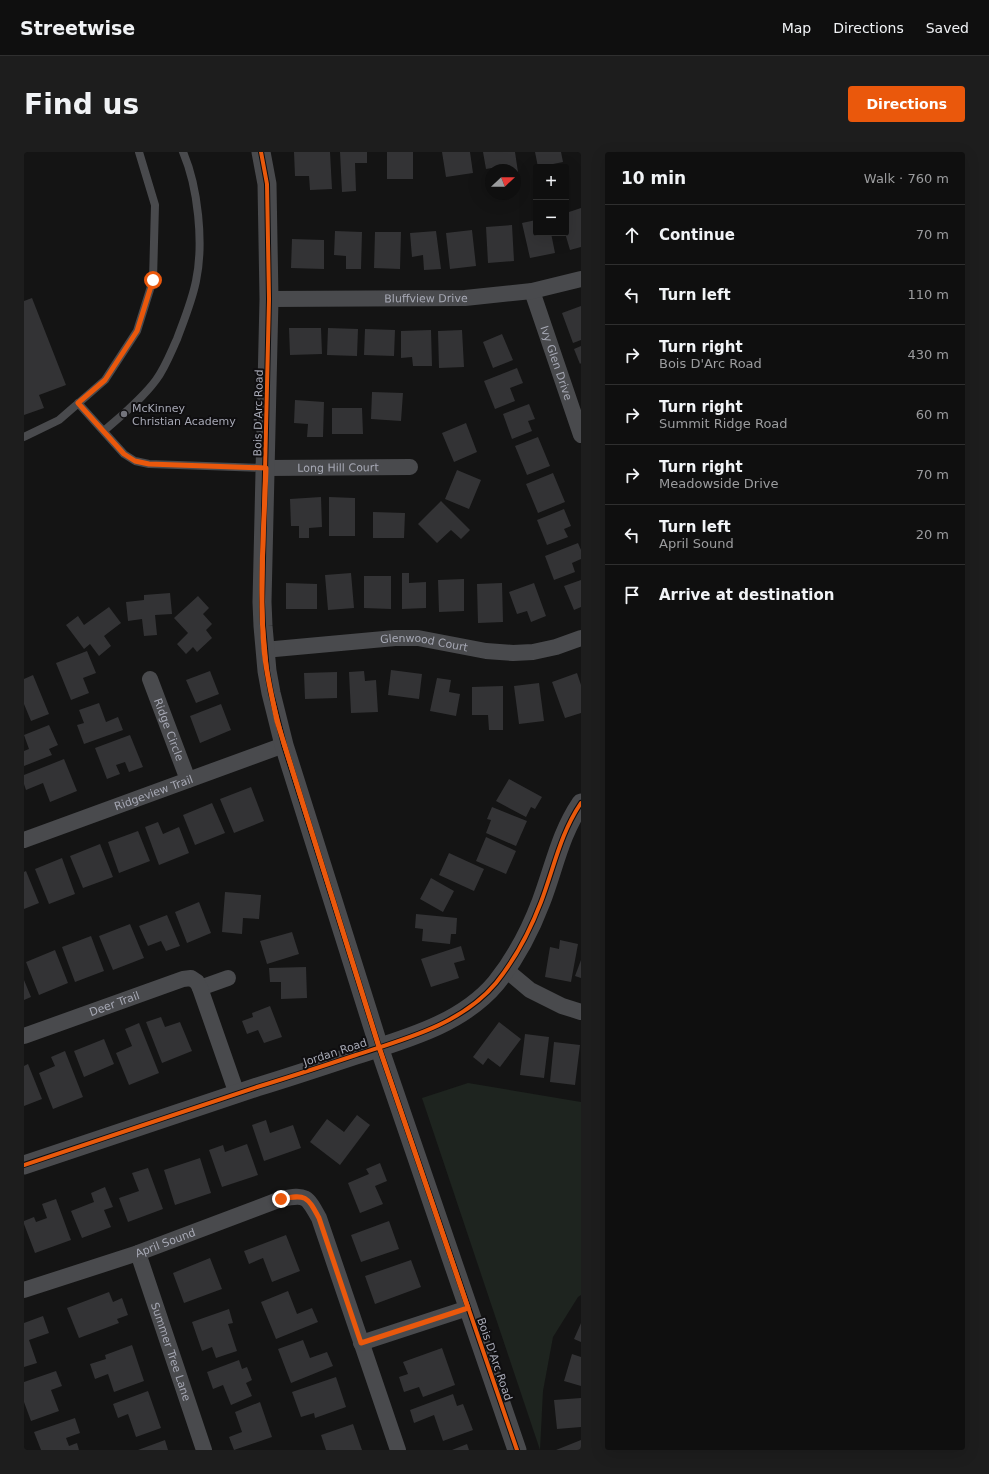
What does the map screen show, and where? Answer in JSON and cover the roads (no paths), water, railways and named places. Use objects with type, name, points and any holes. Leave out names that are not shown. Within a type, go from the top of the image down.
[{"type":"street","name":"Bois D'Arc Road","points":[[261,152],[267,184],[269,300],[262,602],[264,650],[271,694],[284,745],[379,1047],[517,1450]]},
{"type":"street","name":"Bluffview Drive","points":[[269,300],[465,298],[532,291],[581,279]]},
{"type":"street","name":"Ivy Glen Drive","points":[[532,291],[581,436]]},
{"type":"street","name":"Long Hill Court","points":[[266,468],[410,467]]},
{"type":"street","name":"Glenwood Court","points":[[264,650],[395,638],[418,638],[486,651],[513,653],[544,650],[581,638]]},
{"type":"street","name":"Ridge Circle","points":[[150,679],[188,780]]},
{"type":"street","name":"Ridgeview Trail","points":[[24,840],[284,745]]},
{"type":"street","name":"Jordan Road","points":[[24,1166],[379,1047],[450,1020],[472,1005],[495,984],[524,942],[541,902],[560,844],[571,818],[581,803]]},
{"type":"street","points":[[506,970],[530,990],[562,1006],[581,1012]]},
{"type":"street","points":[[228,978],[200,988],[237,1094]]},
{"type":"street","name":"Deer Trail","points":[[24,1036],[183,979],[194,979],[200,988]]},
{"type":"street","name":"April Sound","points":[[24,1290],[138,1253],[281,1199],[295,1196],[306,1198],[319,1218],[361,1343]]},
{"type":"street","name":"Summer Tree Lane","points":[[138,1253],[204,1450]]},
{"type":"street","points":[[398,1450],[361,1343],[468,1308]]},
{"type":"lane","points":[[24,437],[59,420],[105,380],[137,331],[153,280],[155,205],[139,152]]},
{"type":"lane","points":[[104,431],[137,401],[157,379],[173,348],[187,314],[196,280],[200,241],[197,200],[183,152]]},
{"type":"lane","points":[[78,403],[124,454],[135,461],[149,464],[266,468]]},
{"type":"place","name":"McKinney Christian Academy","points":[[124,414]]}]
